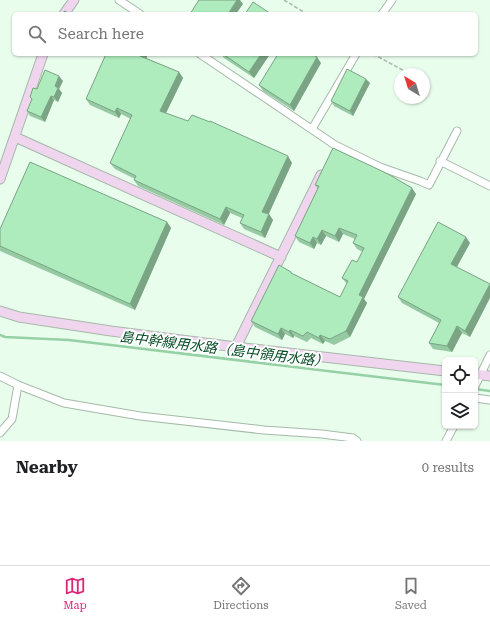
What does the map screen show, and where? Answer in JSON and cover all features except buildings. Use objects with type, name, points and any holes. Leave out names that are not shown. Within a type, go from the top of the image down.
[{"type":"street","points":[[65,12],[74,0]]},
{"type":"street","points":[[119,0],[137,12]]},
{"type":"street","points":[[383,12],[392,0]]},
{"type":"street","points":[[0,179],[42,56]]},
{"type":"street","points":[[203,56],[312,128],[334,149],[429,185],[440,161],[457,131]]},
{"type":"street","points":[[312,128],[355,56]]},
{"type":"street","points":[[15,137],[281,257]]},
{"type":"street","points":[[440,161],[490,186]]},
{"type":"street","points":[[236,347],[325,166]]},
{"type":"street","points":[[0,311],[19,317],[111,331],[442,371]]},
{"type":"street","points":[[490,355],[478,375],[490,376]]},
{"type":"street","points":[[0,376],[18,385],[64,403],[140,416],[264,430],[322,434],[352,438],[357,441]]},
{"type":"street","points":[[0,433],[12,419],[18,385]]},
{"type":"street","points":[[478,398],[490,400]]},
{"type":"street","points":[[446,441],[452,429]]},
{"type":"path","points":[[284,0],[304,12]]},
{"type":"path","points":[[377,56],[399,68]]},
{"type":"waterway","name":"島中幹線用水路（島中領用水路）","points":[[0,335],[5,337],[69,340],[442,385]]},
{"type":"waterway","name":"島中幹線用水路（島中領用水路）","points":[[478,389],[490,391]]}]
